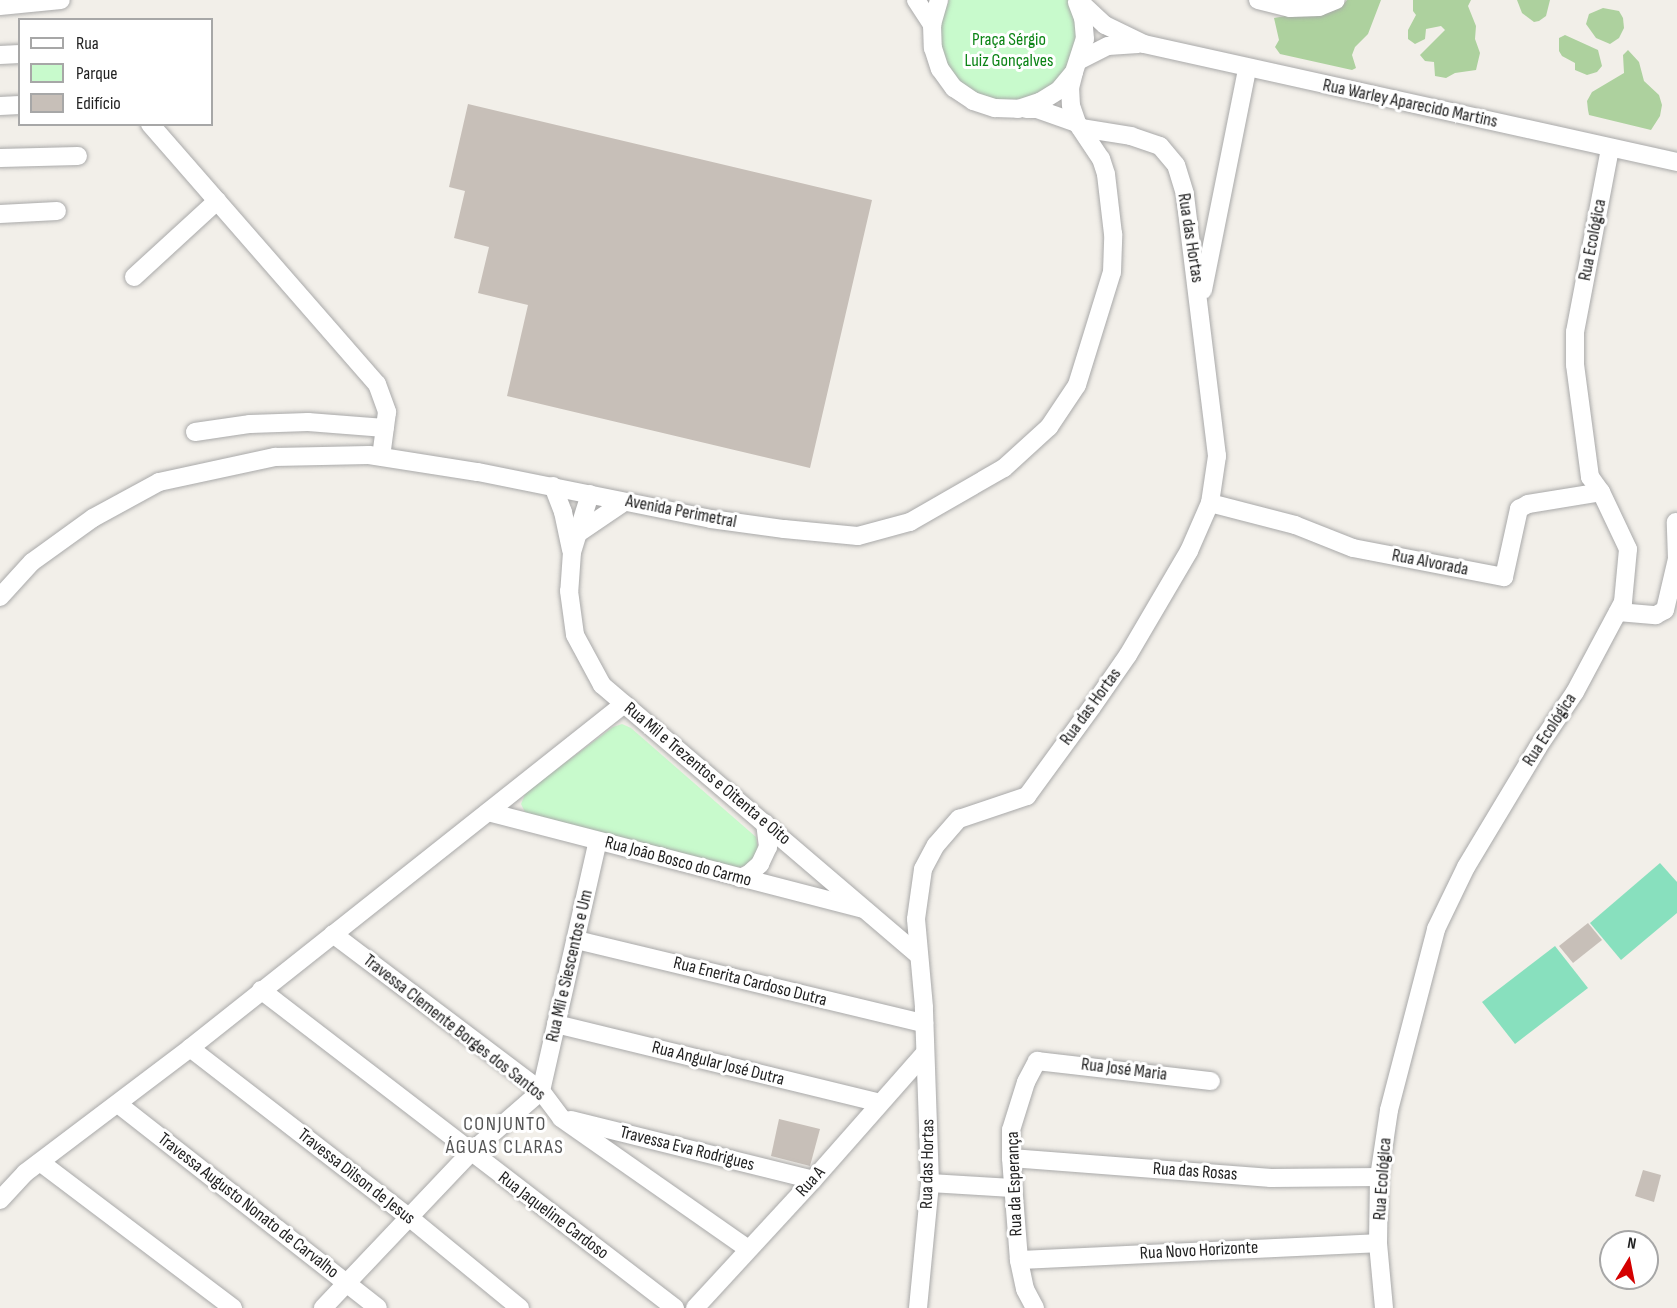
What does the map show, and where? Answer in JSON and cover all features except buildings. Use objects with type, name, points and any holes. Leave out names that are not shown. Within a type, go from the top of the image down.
[{"type":"street","points":[[0,6],[61,0]]},
{"type":"street","points":[[916,0],[932,25]]},
{"type":"street","points":[[939,0],[932,25],[933,48],[940,69],[954,88],[973,101],[984,105],[995,108],[1038,109],[1079,125]]},
{"type":"street","name":"Rua Warley Aparecido Martins","points":[[1077,0],[1105,25],[1144,44],[1247,69],[1677,162]]},
{"type":"street","name":"Avenida Perimetral","points":[[0,597],[32,562],[93,518],[159,482],[275,457],[381,457],[553,486],[711,519],[858,536],[910,522],[1004,468],[1049,427],[1077,385],[1112,272],[1113,234],[1106,174],[1101,159],[1079,125],[1069,97],[1084,39],[1083,18],[1077,0]]},
{"type":"street","points":[[1258,0],[1290,8],[1319,8],[1336,0]]},
{"type":"street","name":"Rua Warley Aparecido Martins","points":[[1018,109],[1040,102],[1059,90],[1077,66],[1108,46],[1144,44]]},
{"type":"street","points":[[0,55],[18,54]]},
{"type":"street","points":[[1200,304],[1247,69]]},
{"type":"street","points":[[0,106],[18,105]]},
{"type":"street","name":"Rua das Hortas","points":[[918,1308],[930,1183],[930,1128],[916,919],[923,869],[936,845],[958,819],[1027,796],[1128,655],[1189,551],[1209,503],[1217,456],[1185,194],[1176,165],[1160,146],[1131,136],[1079,125]]},
{"type":"street","points":[[152,126],[377,384],[387,412],[381,457]]},
{"type":"street","name":"Rua Ecológica","points":[[1384,1308],[1378,1243],[1379,1177],[1389,1110],[1437,929],[1466,867],[1538,747],[1575,692],[1623,602],[1628,549],[1601,492],[1590,477],[1575,365],[1575,333],[1610,148]]},
{"type":"street","points":[[0,158],[78,156]]},
{"type":"street","points":[[134,277],[217,201]]},
{"type":"street","points":[[0,214],[57,211]]},
{"type":"street","points":[[195,432],[250,424],[308,422],[385,428]]},
{"type":"street","name":"Rua Mil e Trezentos e Oitenta e Oito","points":[[553,486],[563,512],[572,552]]},
{"type":"street","name":"Rua Alvorada","points":[[1209,503],[1295,525],[1353,548],[1504,577],[1519,509],[1528,504],[1601,492]]},
{"type":"street","name":"Rua Mil e Trezentos e Oitenta e Oito","points":[[590,494],[572,552],[569,591],[575,635],[602,685],[918,955]]},
{"type":"street","points":[[577,534],[624,501]]},
{"type":"street","points":[[1618,612],[1662,613],[1665,610],[1677,559],[1676,522]]},
{"type":"street","points":[[0,1200],[25,1173],[190,1048],[624,704]]},
{"type":"street","name":"Rua João Bosco do Carmo","points":[[488,812],[868,911]]},
{"type":"street","points":[[740,878],[749,874],[760,864],[768,847],[765,823]]},
{"type":"street","name":"Rua Mil e Siescentos e Um","points":[[541,1091],[598,841]]},
{"type":"street","name":"Travessa Clemente Borges dos Santos","points":[[333,934],[541,1091],[561,1118],[748,1249]]},
{"type":"street","name":"Rua Enerita Cardoso Dutra","points":[[577,940],[924,1023]]},
{"type":"street","name":"Rua Jaqueline Cardoso","points":[[261,990],[470,1153],[675,1308]]},
{"type":"street","name":"Rua Angular José Dutra","points":[[556,1024],[880,1103]]},
{"type":"street","name":"Travessa Dilson de Jesus","points":[[190,1048],[410,1218],[520,1308]]},
{"type":"street","name":"Rua A","points":[[695,1308],[813,1180],[924,1054]]},
{"type":"street","name":"Rua José Maria","points":[[1037,1061],[1211,1081]]},
{"type":"street","name":"Rua da Esperança","points":[[1035,1308],[1025,1289],[1019,1260],[1012,1188],[1011,1130],[1026,1082],[1037,1061]]},
{"type":"street","points":[[323,1308],[470,1153],[541,1091]]},
{"type":"street","name":"Travessa Augusto Nonato de Carvalho","points":[[118,1104],[378,1308]]},
{"type":"street","name":"Travessa Eva Rodrigues","points":[[561,1118],[813,1180]]},
{"type":"street","name":"Rua das Rosas","points":[[1011,1158],[1271,1178],[1379,1177]]},
{"type":"street","points":[[40,1162],[233,1308]]},
{"type":"street","points":[[930,1183],[1012,1188]]},
{"type":"street","name":"Rua Novo Horizonte","points":[[1019,1260],[1378,1243]]},
{"type":"green space","name":"Praça Sérgio Luiz Gonçalves","points":[[949,0],[1069,0],[1078,29],[1067,73],[1051,89],[1008,103],[985,99],[965,88],[950,71],[941,50],[939,27]]},
{"type":"green space","points":[[1347,0],[1381,0],[1368,34],[1355,47],[1352,55],[1356,68],[1352,70],[1280,54],[1275,47],[1279,40],[1274,18],[1342,6]]},
{"type":"green space","points":[[1413,0],[1471,0],[1468,6],[1476,26],[1475,39],[1480,53],[1476,70],[1455,73],[1446,78],[1435,76],[1434,62],[1425,61],[1420,55],[1445,30],[1441,26],[1426,29],[1425,39],[1415,44],[1408,39],[1408,30],[1416,15],[1413,11]]},
{"type":"green space","points":[[1517,0],[1550,0],[1546,16],[1534,22],[1522,13]]},
{"type":"green space","points":[[1603,8],[1619,11],[1623,18],[1624,28],[1619,38],[1610,44],[1596,38],[1586,24],[1589,14]]},
{"type":"green space","points":[[1565,35],[1598,50],[1602,66],[1597,72],[1587,75],[1575,70],[1575,63],[1562,56],[1559,51],[1559,38]]},
{"type":"green space","points":[[1628,50],[1639,62],[1644,81],[1659,95],[1662,105],[1660,116],[1651,130],[1589,115],[1587,101],[1592,92],[1624,73],[1623,55]]},
{"type":"green space","points":[[622,724],[631,728],[756,837],[758,849],[753,860],[745,866],[734,868],[526,814],[521,804],[526,792],[613,727]]},
{"type":"green space","points":[[1660,863],[1677,882],[1677,913],[1621,960],[1590,923]]},
{"type":"green space","points":[[1555,946],[1588,988],[1515,1044],[1482,1002]]},
{"type":"district","name":"CONJUNTO ÁGUAS CLARAS","points":[[505,1136]]}]
